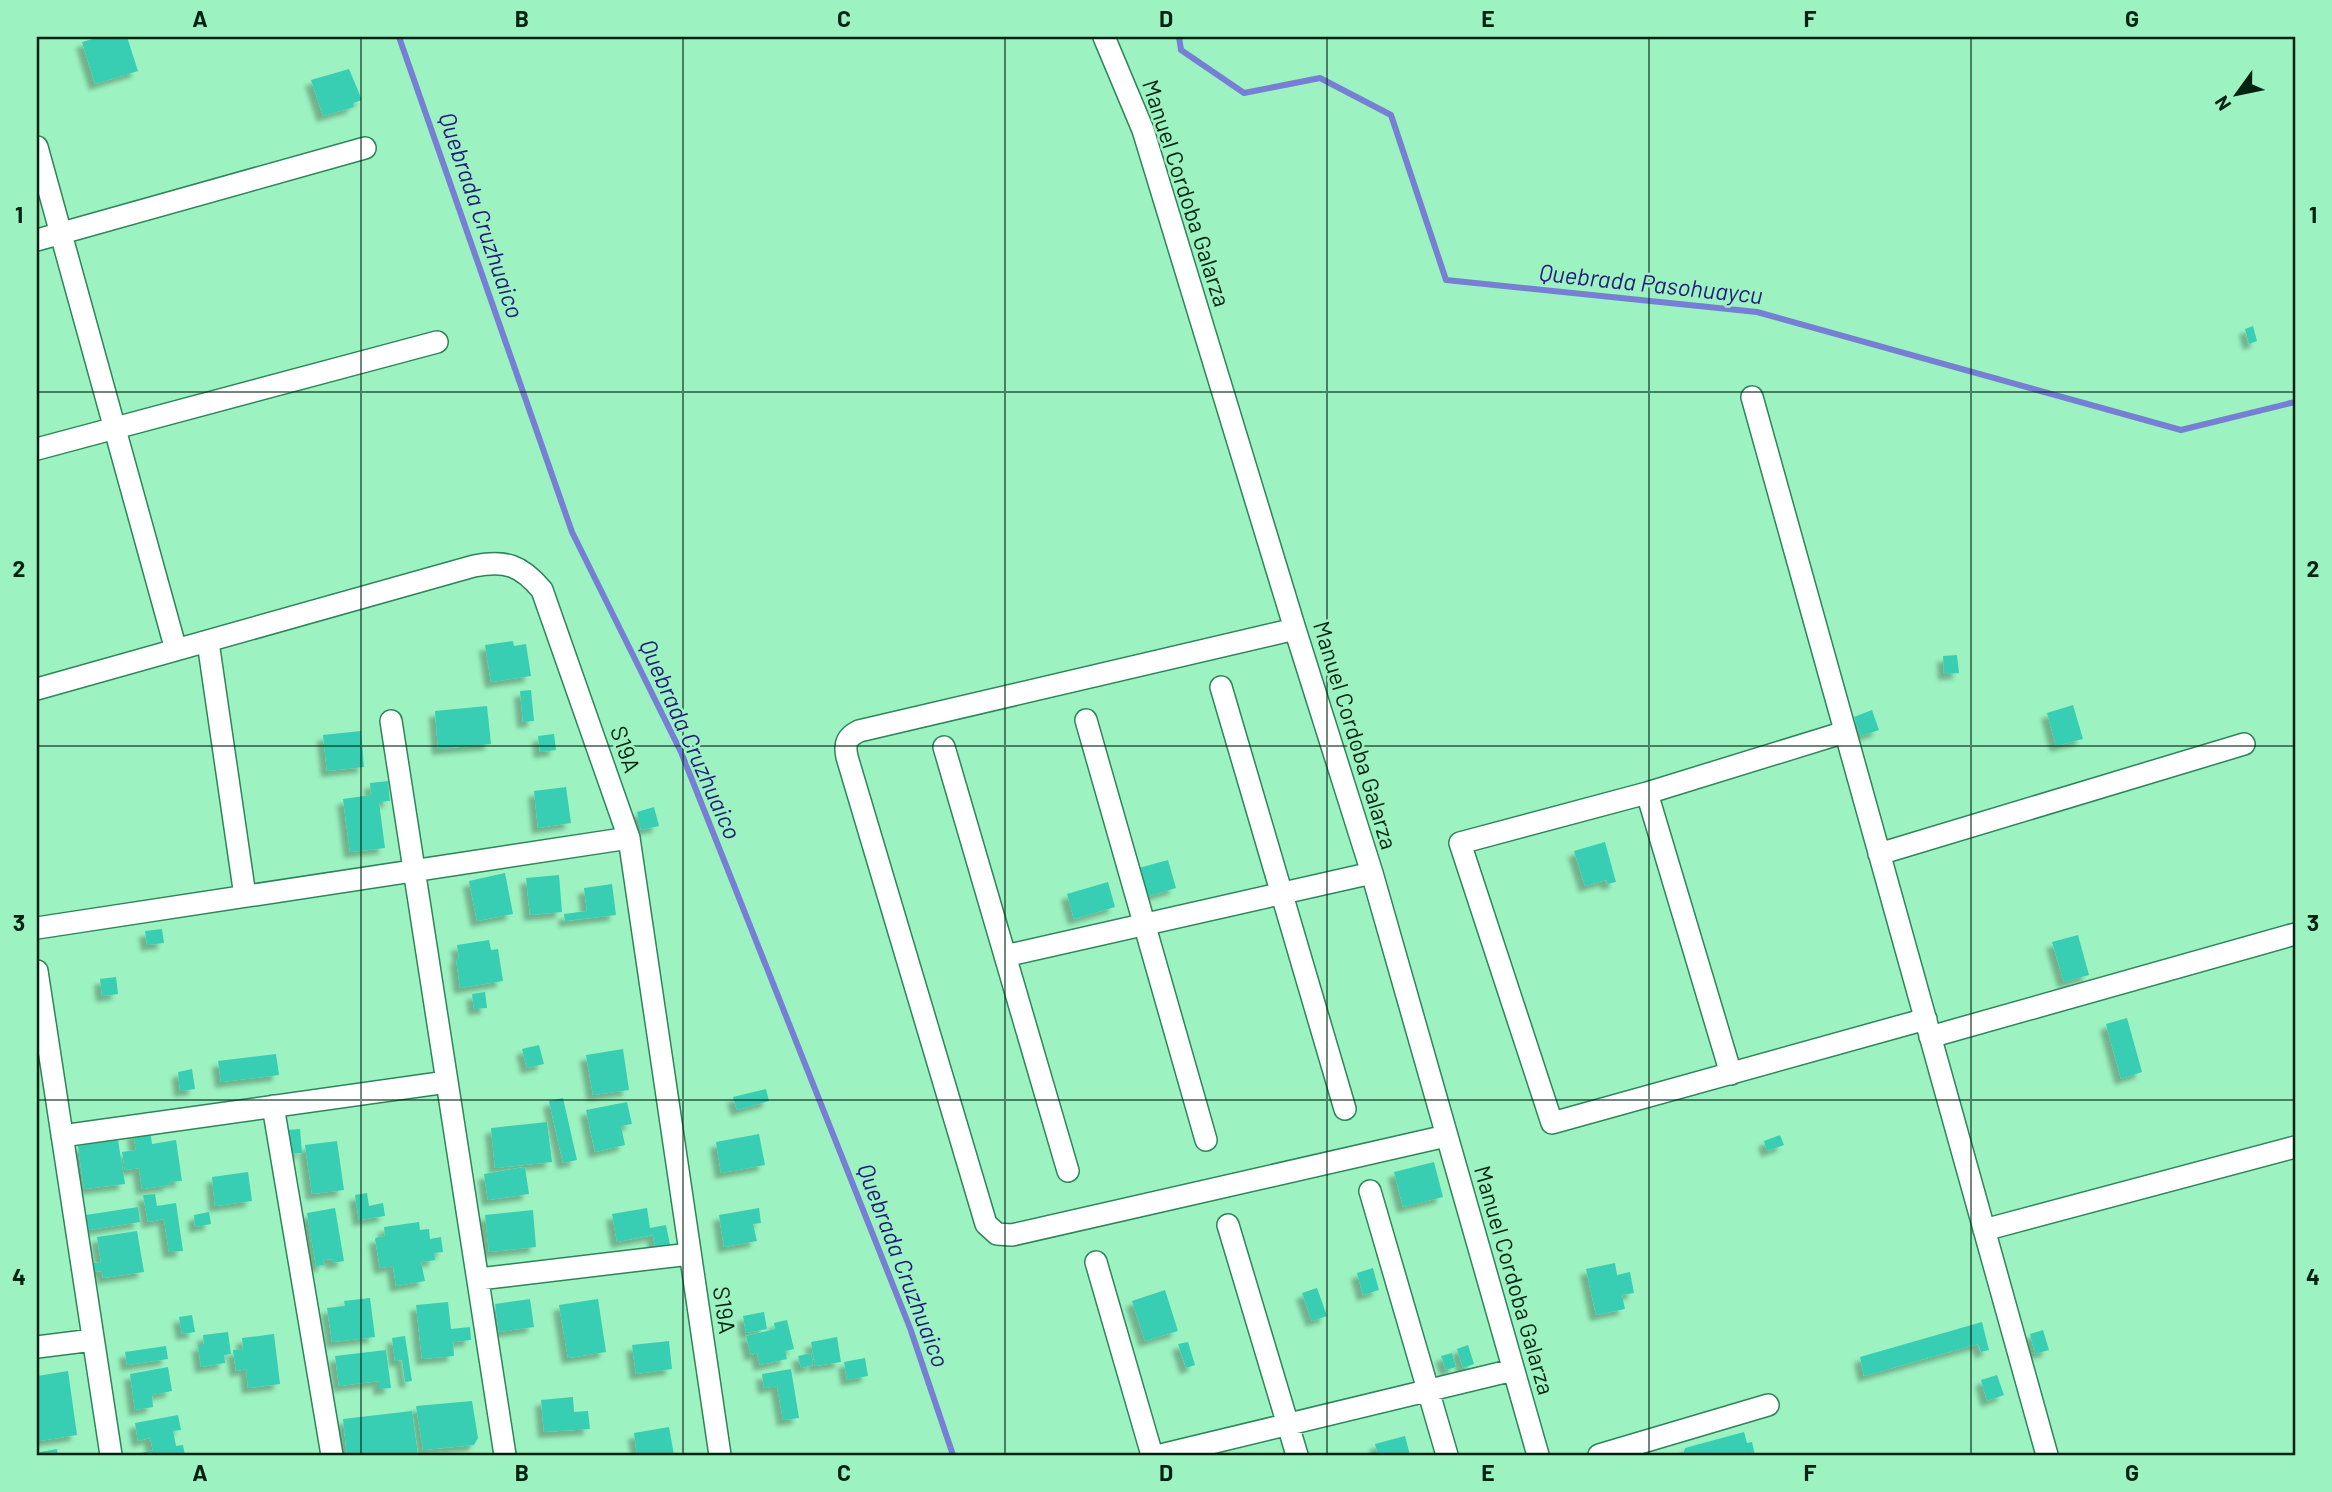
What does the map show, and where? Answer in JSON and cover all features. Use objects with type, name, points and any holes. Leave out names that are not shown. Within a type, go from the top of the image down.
[{"type":"street","name":"Manuel Cordoba Galarza","points":[[1104,37],[1143,130],[1372,873],[1538,1455]]},
{"type":"street","points":[[37,148],[176,650]]},
{"type":"street","points":[[37,240],[365,148]]},
{"type":"street","points":[[37,450],[114,427],[437,342]]},
{"type":"street","points":[[1752,397],[2047,1455]]},
{"type":"street","name":"S19A","points":[[37,689],[474,566],[493,562],[512,566],[530,575],[542,590],[629,838],[720,1455]]},
{"type":"street","points":[[1295,629],[859,731],[850,735],[846,741],[845,748],[851,770],[982,1211],[991,1230],[1004,1236],[1012,1235],[1446,1136]]},
{"type":"street","points":[[208,642],[245,896]]},
{"type":"street","points":[[1221,687],[1345,1109]]},
{"type":"street","points":[[1086,720],[1206,1140]]},
{"type":"street","points":[[391,721],[505,1455]]},
{"type":"street","points":[[1845,732],[1647,793],[1460,843],[1552,1123],[1731,1074],[1928,1028],[2295,934]]},
{"type":"street","points":[[1879,854],[2244,744]]},
{"type":"street","points":[[944,747],[1068,1171]]},
{"type":"street","points":[[1647,793],[1731,1074]]},
{"type":"street","points":[[37,928],[629,838]]},
{"type":"street","points":[[1005,956],[1372,873]]},
{"type":"street","points":[[37,971],[111,1455]]},
{"type":"street","points":[[62,1136],[447,1082]]},
{"type":"street","points":[[273,1106],[332,1455]]},
{"type":"street","points":[[1984,1230],[2295,1147]]},
{"type":"street","points":[[1370,1191],[1447,1455]]},
{"type":"street","points":[[1228,1225],[1297,1455]]},
{"type":"street","points":[[478,1279],[690,1254]]},
{"type":"street","points":[[1096,1262],[1152,1455]]},
{"type":"street","points":[[37,1347],[93,1340]]},
{"type":"street","points":[[1161,1455],[1513,1370]]},
{"type":"street","points":[[1599,1455],[1768,1405]]},
{"type":"building","points":[[100,37],[127,37],[138,71],[95,84],[82,42]]},
{"type":"building","points":[[349,69],[362,100],[353,103],[354,107],[323,116],[311,80]]},
{"type":"building","points":[[2253,326],[2257,341],[2249,344],[2245,329]]},
{"type":"building","points":[[513,641],[514,646],[526,644],[531,676],[491,682],[485,645]]},
{"type":"building","points":[[1957,655],[1959,673],[1944,674],[1943,656]]},
{"type":"building","points":[[531,690],[534,721],[523,722],[520,691]]},
{"type":"building","points":[[2073,705],[2083,739],[2056,746],[2047,713]]},
{"type":"building","points":[[487,706],[491,744],[438,749],[435,711]]},
{"type":"building","points":[[1872,710],[1879,730],[1861,736],[1854,717]]},
{"type":"building","points":[[361,731],[364,767],[327,771],[323,735]]},
{"type":"building","points":[[554,734],[556,750],[540,752],[538,736]]},
{"type":"building","points":[[388,781],[390,801],[379,802],[385,848],[350,852],[343,799],[371,795],[370,783]]},
{"type":"building","points":[[566,787],[571,823],[538,828],[534,791]]},
{"type":"building","points":[[654,807],[659,826],[641,830],[637,812]]},
{"type":"building","points":[[1605,842],[1616,882],[1607,884],[1606,880],[1585,886],[1574,851]]},
{"type":"building","points":[[1168,860],[1176,888],[1143,898],[1135,869]]},
{"type":"building","points":[[505,873],[513,914],[477,921],[469,881]]},
{"type":"building","points":[[559,875],[562,912],[530,915],[526,878]]},
{"type":"building","points":[[1108,882],[1115,907],[1074,919],[1067,894]]},
{"type":"building","points":[[612,884],[616,915],[565,921],[564,914],[587,911],[584,888]]},
{"type":"building","points":[[162,929],[164,943],[147,945],[145,931]]},
{"type":"building","points":[[2078,935],[2089,975],[2064,982],[2052,942]]},
{"type":"building","points":[[489,940],[491,950],[498,949],[503,981],[460,988],[457,945]]},
{"type":"building","points":[[116,977],[118,994],[102,996],[100,979]]},
{"type":"building","points":[[485,992],[487,1008],[474,1009],[472,994]]},
{"type":"building","points":[[2127,1018],[2142,1072],[2121,1079],[2106,1024]]},
{"type":"building","points":[[539,1045],[544,1064],[527,1068],[522,1049]]},
{"type":"building","points":[[623,1049],[629,1090],[593,1095],[586,1055]]},
{"type":"building","points":[[276,1054],[279,1075],[221,1082],[218,1061]]},
{"type":"building","points":[[192,1069],[195,1089],[180,1091],[178,1072]]},
{"type":"building","points":[[766,1089],[769,1101],[737,1110],[733,1097]]},
{"type":"building","points":[[563,1098],[577,1160],[563,1163],[549,1101]]},
{"type":"building","points":[[627,1102],[632,1124],[621,1126],[625,1145],[595,1152],[586,1110]]},
{"type":"building","points":[[547,1122],[552,1162],[495,1168],[491,1128]]},
{"type":"building","points":[[150,1129],[152,1144],[176,1140],[182,1181],[142,1189],[139,1168],[125,1170],[122,1152],[136,1150],[133,1132]]},
{"type":"building","points":[[300,1129],[302,1153],[289,1154],[287,1130]]},
{"type":"building","points":[[759,1134],[765,1165],[721,1173],[716,1142]]},
{"type":"building","points":[[1780,1135],[1784,1145],[1767,1151],[1764,1141]]},
{"type":"building","points":[[118,1140],[125,1184],[84,1189],[78,1146]]},
{"type":"building","points":[[337,1141],[344,1190],[312,1194],[305,1145]]},
{"type":"building","points":[[1434,1162],[1443,1197],[1403,1207],[1394,1172]]},
{"type":"building","points":[[525,1167],[529,1194],[488,1200],[484,1174]]},
{"type":"building","points":[[248,1172],[252,1201],[215,1206],[212,1177]]},
{"type":"building","points":[[367,1193],[369,1206],[383,1203],[385,1216],[359,1220],[355,1195]]},
{"type":"building","points":[[155,1194],[157,1206],[176,1203],[183,1251],[169,1252],[164,1219],[148,1222],[143,1195]]},
{"type":"building","points":[[138,1207],[140,1222],[89,1230],[86,1215]]},
{"type":"building","points":[[335,1208],[344,1261],[332,1263],[332,1259],[323,1260],[324,1265],[316,1266],[307,1213]]},
{"type":"building","points":[[647,1208],[650,1228],[666,1225],[671,1250],[656,1253],[653,1235],[617,1242],[612,1214]]},
{"type":"building","points":[[759,1208],[761,1223],[753,1224],[757,1241],[724,1247],[719,1215]]},
{"type":"building","points":[[533,1210],[536,1247],[489,1252],[485,1215]]},
{"type":"building","points":[[209,1212],[211,1224],[195,1227],[194,1215]]},
{"type":"building","points":[[419,1222],[420,1230],[429,1229],[430,1239],[441,1237],[443,1252],[434,1253],[435,1260],[421,1262],[425,1281],[396,1286],[393,1266],[380,1268],[375,1238],[385,1236],[384,1227]]},
{"type":"building","points":[[137,1231],[144,1272],[103,1278],[102,1271],[94,1272],[93,1263],[101,1262],[97,1237]]},
{"type":"building","points":[[1615,1263],[1617,1275],[1630,1272],[1634,1293],[1622,1295],[1625,1309],[1596,1315],[1586,1269]]},
{"type":"building","points":[[1373,1268],[1379,1290],[1363,1295],[1357,1273]]},
{"type":"building","points":[[1317,1288],[1327,1316],[1312,1321],[1302,1293]]},
{"type":"building","points":[[1165,1290],[1178,1331],[1145,1341],[1132,1301]]},
{"type":"building","points":[[370,1298],[375,1337],[332,1342],[327,1308],[345,1306],[344,1301]]},
{"type":"building","points":[[530,1299],[534,1327],[499,1332],[495,1304]]},
{"type":"building","points":[[598,1299],[606,1352],[568,1358],[559,1305]]},
{"type":"building","points":[[448,1302],[451,1329],[470,1327],[471,1340],[453,1342],[454,1356],[422,1359],[416,1305]]},
{"type":"building","points":[[764,1312],[767,1329],[746,1333],[743,1316]]},
{"type":"building","points":[[192,1315],[195,1332],[182,1334],[179,1317]]},
{"type":"building","points":[[787,1320],[794,1349],[785,1351],[787,1359],[760,1365],[757,1353],[751,1355],[746,1336],[775,1329],[774,1323]]},
{"type":"building","points":[[1982,1322],[1989,1350],[1981,1352],[1978,1344],[1864,1376],[1860,1357]]},
{"type":"building","points":[[2043,1330],[2049,1350],[2035,1354],[2030,1334]]},
{"type":"building","points":[[228,1332],[231,1354],[224,1355],[225,1363],[201,1367],[198,1345],[204,1345],[203,1335]]},
{"type":"building","points":[[274,1334],[280,1384],[248,1388],[246,1369],[236,1371],[233,1350],[243,1349],[242,1338]]},
{"type":"building","points":[[405,1336],[412,1381],[405,1382],[402,1360],[395,1361],[392,1338]]},
{"type":"building","points":[[837,1337],[841,1362],[815,1366],[811,1342]]},
{"type":"building","points":[[669,1341],[672,1369],[636,1374],[632,1345]]},
{"type":"building","points":[[1188,1342],[1195,1365],[1186,1368],[1178,1344]]},
{"type":"building","points":[[1468,1345],[1474,1364],[1463,1368],[1457,1349]]},
{"type":"building","points":[[166,1346],[168,1359],[127,1365],[125,1352]]},
{"type":"building","points":[[386,1350],[391,1388],[379,1389],[379,1381],[339,1386],[335,1356]]},
{"type":"building","points":[[811,1353],[813,1365],[801,1368],[798,1356]]},
{"type":"building","points":[[1452,1353],[1456,1367],[1446,1370],[1441,1356]]},
{"type":"building","points":[[865,1358],[868,1376],[847,1380],[844,1362]]},
{"type":"building","points":[[168,1367],[172,1391],[152,1395],[153,1407],[135,1410],[130,1374]]},
{"type":"building","points":[[791,1369],[799,1418],[783,1420],[777,1386],[764,1388],[762,1374]]},
{"type":"building","points":[[68,1371],[77,1435],[39,1441],[37,1376]]},
{"type":"building","points":[[1997,1375],[2004,1395],[1987,1401],[1981,1380]]},
{"type":"building","points":[[573,1397],[574,1412],[588,1411],[590,1429],[544,1432],[541,1400]]},
{"type":"building","points":[[472,1401],[478,1438],[474,1445],[423,1450],[416,1406]]},
{"type":"building","points":[[412,1411],[418,1455],[347,1455],[343,1419]]},
{"type":"building","points":[[178,1415],[181,1430],[173,1431],[176,1446],[183,1445],[185,1455],[133,1455],[153,1450],[150,1438],[138,1441],[135,1423]]},
{"type":"building","points":[[669,1427],[674,1455],[637,1455],[634,1433]]},
{"type":"building","points":[[1744,1432],[1747,1443],[1752,1442],[1755,1455],[1683,1455],[1685,1448]]},
{"type":"building","points":[[1405,1436],[1410,1455],[1378,1455],[1375,1444]]},
{"type":"building","points":[[57,1449],[58,1455],[40,1455],[40,1452]]},
{"type":"waterway","name":"Quebrada Cruzhuaico","points":[[399,37],[572,532],[681,752],[910,1328],[953,1455]]},
{"type":"waterway","name":"Quebrada Pasohuaycu","points":[[1179,37],[1181,50],[1244,93],[1320,78],[1391,115],[1446,280],[1757,312],[2181,430],[2295,402]]}]
